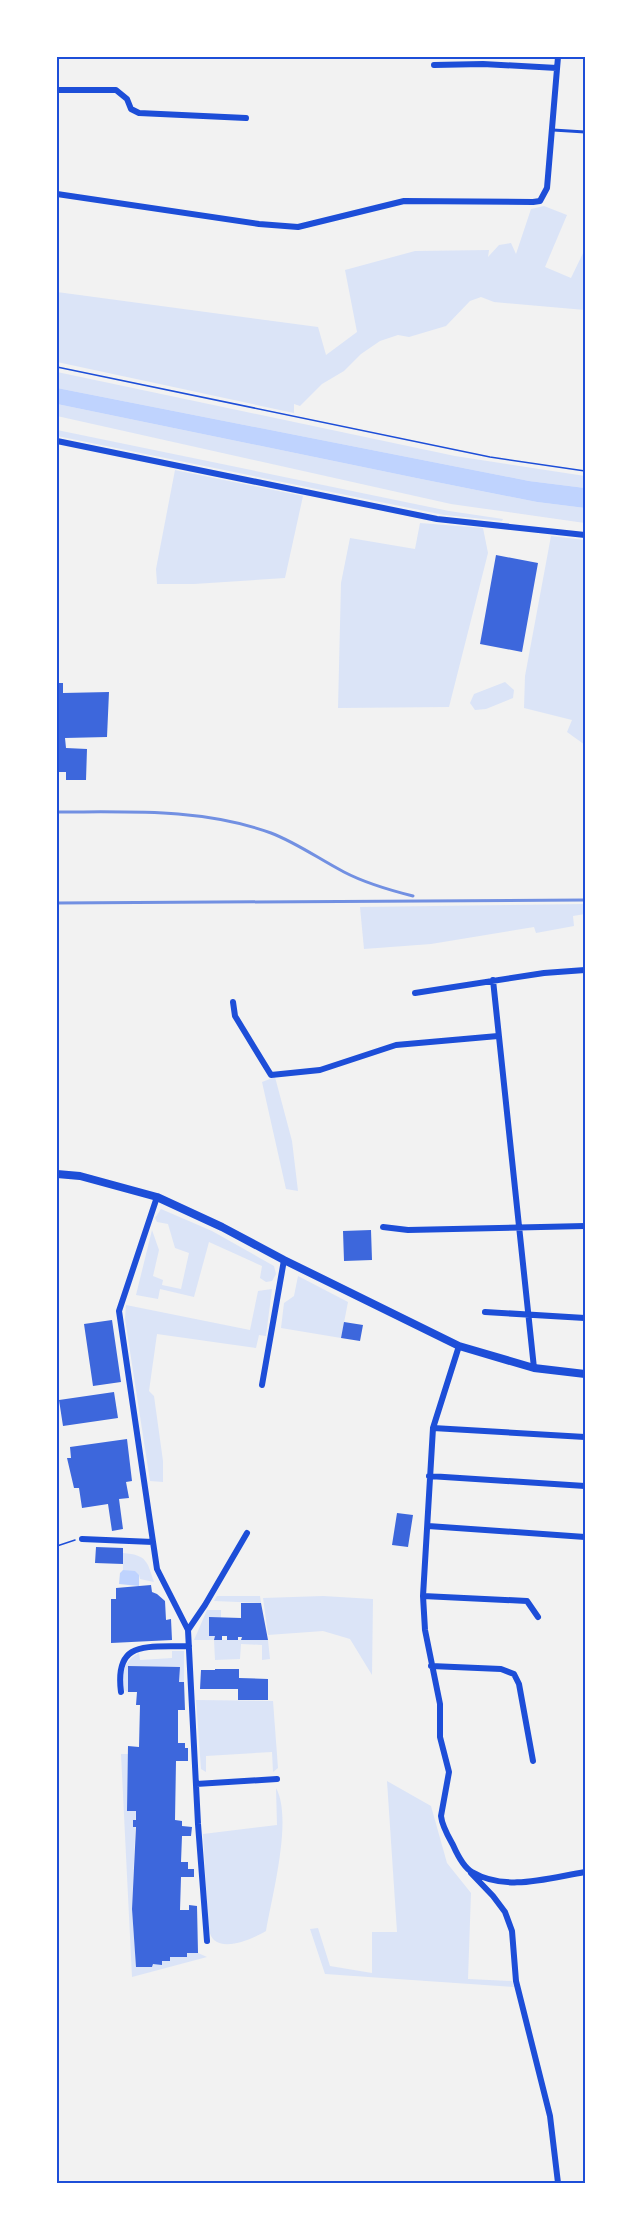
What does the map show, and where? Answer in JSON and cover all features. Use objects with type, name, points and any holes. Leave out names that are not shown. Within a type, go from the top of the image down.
[{"type":"main road","points":[[57,1174],[80,1176],[157,1197],[222,1227],[459,1346],[534,1368],[585,1374]]},
{"type":"street","points":[[57,194],[260,224],[298,226],[404,201],[540,201],[547,188],[558,57]]},
{"type":"street","points":[[434,65],[483,64],[557,68]]},
{"type":"street","points":[[57,90],[116,90],[127,99],[131,109],[139,112],[246,118]]},
{"type":"street","points":[[57,441],[437,519],[585,535]]},
{"type":"street","points":[[415,993],[493,980],[585,970]]},
{"type":"street","points":[[493,980],[534,1368]]},
{"type":"street","points":[[233,1002],[235,1016],[271,1075],[320,1070],[396,1045],[498,1036]]},
{"type":"street","points":[[157,1197],[119,1311],[157,1569],[188,1630],[207,1941]]},
{"type":"street","points":[[383,1227],[408,1230],[585,1226]]},
{"type":"street","points":[[262,1385],[284,1260]]},
{"type":"street","points":[[485,1312],[585,1318]]},
{"type":"street","points":[[459,1346],[433,1428],[423,1596],[425,1630],[440,1704],[440,1737],[449,1772],[441,1816],[442,1823],[459,1856],[494,1896],[505,1912],[512,1931],[516,1981],[550,2116],[558,2183]]},
{"type":"street","points":[[433,1428],[585,1437]]},
{"type":"street","points":[[429,1476],[585,1486]]},
{"type":"street","points":[[428,1526],[585,1537]]},
{"type":"street","points":[[188,1630],[206,1605],[247,1533]]},
{"type":"street","points":[[82,1539],[153,1542]]},
{"type":"street","points":[[423,1596],[527,1600],[538,1617]]},
{"type":"street","points":[[122,1692],[121,1664],[127,1653],[137,1649],[189,1646]]},
{"type":"street","points":[[431,1666],[501,1668],[514,1674],[519,1683],[533,1761]]},
{"type":"street","points":[[196,1784],[277,1779]]},
{"type":"street","points":[[470,1871],[507,1883],[585,1872]]},
{"type":"lane","points":[[553,130],[585,132]]},
{"type":"path","points":[[57,367],[490,457],[585,471]]},
{"type":"path","points":[[57,1546],[82,1539]]},
{"type":"shaded area","points":[[544,206],[567,215],[545,267],[571,278],[585,249],[585,310],[494,302],[481,297],[470,301],[446,326],[409,337],[398,335],[380,341],[361,354],[344,371],[322,384],[300,406],[294,404],[294,413],[57,362],[57,292],[318,327],[326,355],[357,332],[345,270],[415,251],[489,250],[488,257],[499,245],[511,243],[516,254],[531,209]]},
{"type":"shaded area","points":[[57,372],[455,456],[585,476],[585,488],[529,481],[57,388]]},
{"type":"shaded area","points":[[57,404],[537,502],[585,508],[585,523],[451,504],[57,416]]},
{"type":"shaded area","points":[[57,430],[449,511],[503,519],[502,521],[444,515],[57,436]]},
{"type":"shaded area","points":[[175,470],[303,496],[285,578],[157,584],[156,569]]},
{"type":"shaded area","points":[[420,523],[483,528],[488,553],[449,707],[338,708],[341,583],[350,538],[415,549]]},
{"type":"shaded area","points":[[551,536],[585,540],[585,745],[567,732],[572,720],[524,708],[525,676]]},
{"type":"shaded area","points":[[505,682],[514,690],[513,698],[486,709],[475,710],[470,703],[474,694]]},
{"type":"shaded area","points":[[585,904],[585,914],[573,916],[574,926],[536,933],[534,927],[431,944],[364,949],[360,907]]},
{"type":"shaded area","points":[[275,1077],[292,1141],[298,1191],[286,1189],[262,1082]]},
{"type":"shaded area","points":[[161,1209],[212,1231],[274,1266],[276,1274],[272,1281],[266,1282],[260,1278],[262,1266],[209,1242],[194,1297],[160,1289],[158,1299],[136,1295],[152,1230],[159,1250],[153,1276],[163,1280],[162,1285],[181,1289],[189,1253],[175,1248],[168,1224],[157,1222],[155,1218]]},
{"type":"shaded area","points":[[298,1276],[348,1302],[341,1338],[281,1328],[284,1303],[294,1296]]},
{"type":"shaded area","points":[[272,1289],[266,1336],[259,1335],[256,1348],[157,1334],[149,1391],[154,1396],[163,1461],[163,1482],[150,1481],[125,1319],[126,1305],[250,1330],[258,1291]]},
{"type":"shaded area","points":[[123,1553],[137,1555],[145,1560],[154,1582],[140,1579],[139,1575],[123,1570]]},
{"type":"shaded area","points":[[217,1596],[260,1596],[261,1603],[214,1601]]},
{"type":"shaded area","points":[[323,1596],[373,1599],[372,1675],[350,1639],[323,1631],[268,1635],[263,1598]]},
{"type":"shaded area","points":[[207,1610],[221,1610],[221,1618],[209,1618],[209,1636],[215,1636],[215,1640],[268,1640],[270,1659],[262,1660],[262,1645],[241,1644],[240,1659],[215,1660],[214,1640],[194,1640]]},
{"type":"shaded area","points":[[172,1651],[184,1651],[184,1682],[179,1682],[180,1668],[128,1667],[128,1692],[124,1690],[125,1669],[134,1656],[139,1653],[140,1660],[172,1658]]},
{"type":"shaded area","points":[[196,1700],[273,1701],[278,1768],[273,1772],[272,1752],[206,1756],[206,1772],[201,1769]]},
{"type":"shaded area","points":[[121,1754],[128,1754],[127,1811],[136,1811],[132,1909],[136,1966],[152,1967],[153,1964],[162,1964],[162,1961],[170,1961],[170,1957],[186,1957],[187,1953],[198,1953],[207,1957],[132,1977]]},
{"type":"shaded area","points":[[387,1781],[431,1806],[447,1863],[471,1893],[468,1979],[512,1981],[514,1987],[325,1974],[310,1929],[318,1928],[330,1966],[372,1973],[372,1932],[397,1932]]},
{"type":"shaded area","points":[[276,1788],[281,1801],[282,1837],[266,1931],[233,1944],[219,1943],[212,1938],[209,1929],[203,1834],[277,1825]]},
{"type":"water","points":[[57,388],[529,481],[585,488],[585,508],[537,502],[57,404]]},
{"type":"water","points":[[123,1570],[135,1571],[139,1575],[139,1586],[119,1584],[120,1573]]},
{"type":"building","points":[[496,555],[538,563],[522,652],[480,644]]},
{"type":"building","points":[[57,683],[63,683],[63,693],[109,692],[107,737],[65,738],[66,748],[87,749],[86,780],[66,780],[66,772],[57,772]]},
{"type":"building","points":[[371,1230],[372,1260],[344,1261],[343,1231]]},
{"type":"building","points":[[112,1320],[121,1382],[93,1386],[84,1324]]},
{"type":"building","points":[[344,1322],[363,1325],[360,1341],[341,1338]]},
{"type":"building","points":[[114,1392],[118,1418],[63,1426],[59,1400]]},
{"type":"building","points":[[127,1439],[132,1481],[126,1482],[129,1498],[119,1499],[123,1529],[112,1531],[108,1504],[82,1508],[79,1488],[74,1488],[67,1458],[71,1458],[70,1447]]},
{"type":"building","points":[[397,1513],[413,1515],[408,1547],[392,1545]]},
{"type":"building","points":[[96,1547],[123,1548],[123,1564],[95,1563]]},
{"type":"building","points":[[151,1585],[152,1592],[165,1601],[166,1620],[171,1619],[172,1640],[111,1643],[111,1599],[116,1599],[116,1588]]},
{"type":"building","points":[[241,1603],[261,1603],[268,1640],[241,1640],[242,1637],[238,1637],[238,1640],[227,1640],[227,1636],[222,1636],[222,1640],[214,1640],[215,1636],[209,1636],[209,1617],[241,1618]]},
{"type":"building","points":[[128,1666],[180,1667],[179,1682],[184,1682],[185,1710],[178,1710],[178,1743],[185,1743],[185,1748],[188,1748],[188,1761],[176,1761],[175,1820],[182,1821],[182,1826],[192,1827],[191,1836],[182,1836],[181,1862],[188,1862],[188,1869],[194,1869],[194,1877],[181,1877],[180,1910],[189,1910],[189,1905],[197,1906],[198,1953],[187,1953],[187,1957],[170,1957],[170,1961],[162,1961],[162,1965],[153,1964],[152,1967],[136,1967],[132,1909],[136,1827],[133,1827],[133,1820],[136,1820],[136,1811],[127,1811],[128,1746],[139,1747],[140,1705],[136,1705],[137,1692],[128,1692]]},
{"type":"building","points":[[239,1669],[239,1678],[268,1679],[268,1700],[238,1700],[238,1689],[200,1689],[201,1670]]},
{"type":"railway","points":[[57,812],[165,813],[219,819],[245,825],[281,837],[360,880],[413,896]]},
{"type":"railway","points":[[57,903],[585,900]]}]
